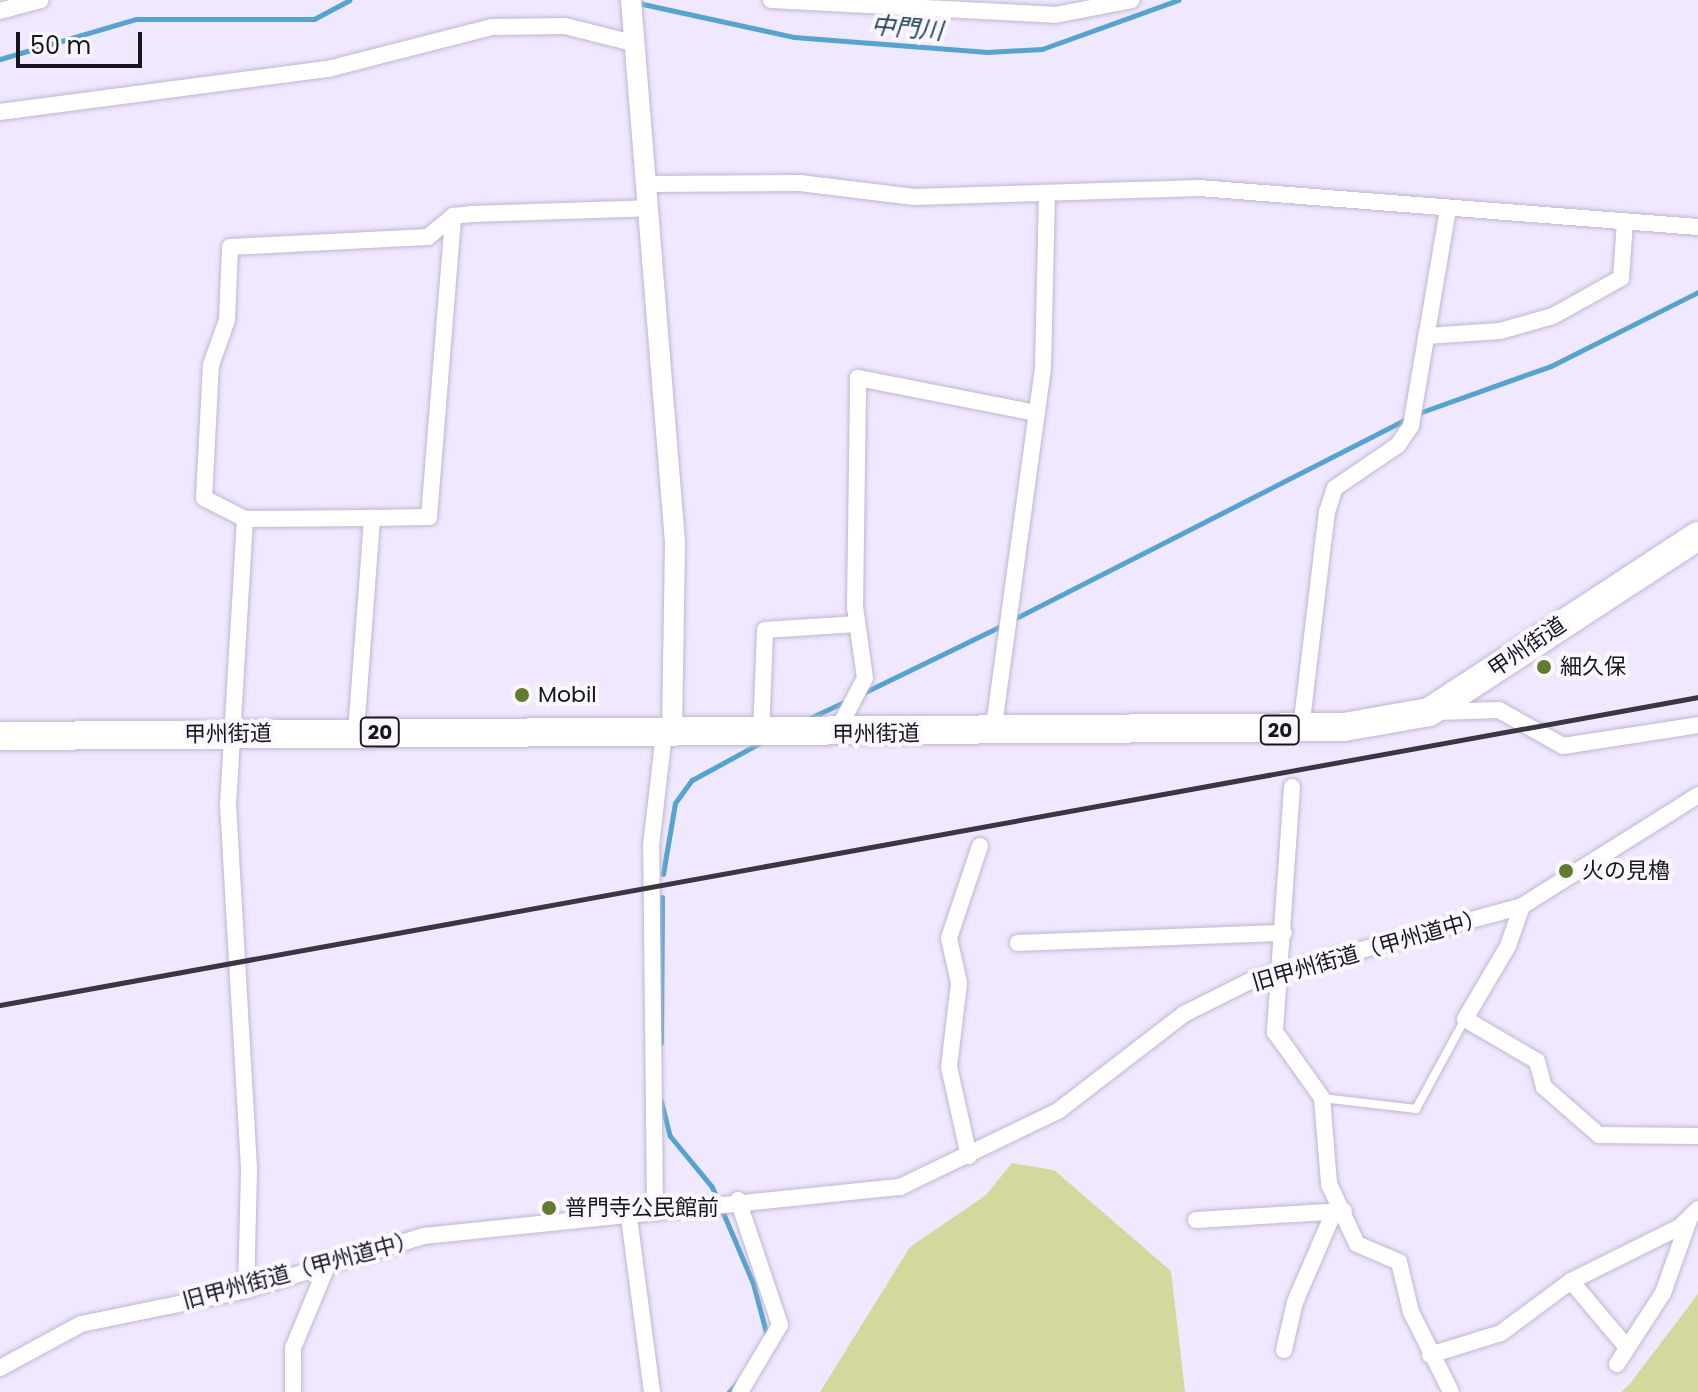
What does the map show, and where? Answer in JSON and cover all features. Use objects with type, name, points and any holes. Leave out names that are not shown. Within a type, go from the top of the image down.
[{"type":"highway","name":"甲州街道","points":[[0,736],[356,732],[761,735],[829,728],[993,733],[1301,729],[1429,712],[1698,536]]},
{"type":"street","points":[[0,11],[41,0]]},
{"type":"street","points":[[631,0],[675,542],[668,732],[651,846],[655,1209]]},
{"type":"street","points":[[771,0],[1055,15],[1132,0]]},
{"type":"street","points":[[0,112],[328,69],[492,27],[565,26],[632,36]]},
{"type":"street","points":[[646,184],[800,183],[914,197],[1199,188],[1698,227]]},
{"type":"street","points":[[993,733],[1037,413],[1047,195]]},
{"type":"street","points":[[453,216],[429,517],[245,519],[204,498],[211,365],[227,320],[230,247],[428,237],[453,216],[648,208]]},
{"type":"street","points":[[1301,729],[1335,488],[1398,445],[1411,426],[1448,209]]},
{"type":"street","points":[[1426,336],[1526,324],[1621,278],[1625,222]]},
{"type":"street","points":[[829,728],[865,678],[857,624],[852,459],[858,378],[1037,413]]},
{"type":"street","points":[[356,732],[372,518]]},
{"type":"street","points":[[245,519],[236,734],[228,804],[249,1171],[246,1290]]},
{"type":"street","points":[[761,735],[765,630],[857,624]]},
{"type":"street","points":[[1429,712],[1499,710],[1563,746],[1698,725]]},
{"type":"street","points":[[1292,787],[1282,970],[1275,1032],[1322,1098],[1329,1184],[1339,1212],[1357,1244],[1399,1262],[1430,1355],[1451,1392]]},
{"type":"street","name":"旧甲州街道（甲州道中）","points":[[0,1368],[81,1324],[246,1290],[330,1259],[424,1236],[628,1210],[900,1187],[1058,1111],[1184,1014],[1282,970],[1336,961],[1522,906],[1698,795]]},
{"type":"street","points":[[969,1156],[949,1067],[959,983],[949,938],[980,846]]},
{"type":"street","points":[[1522,906],[1508,946],[1465,1019],[1537,1061],[1544,1087],[1599,1135],[1698,1136]]},
{"type":"street","points":[[1018,943],[1284,933]]},
{"type":"street","points":[[734,1201],[780,1325],[740,1392]]},
{"type":"street","points":[[628,1210],[652,1392]]},
{"type":"street","points":[[1196,1220],[1339,1212]]},
{"type":"street","points":[[1284,1350],[1295,1302],[1339,1212]]},
{"type":"street","points":[[1430,1355],[1501,1333],[1571,1281],[1694,1214]]},
{"type":"street","points":[[1617,1364],[1624,1344],[1663,1293],[1694,1214]]},
{"type":"street","points":[[293,1392],[293,1348],[330,1259]]},
{"type":"street","points":[[1571,1281],[1624,1344]]},
{"type":"lane","points":[[1322,1098],[1416,1109],[1465,1019]]},
{"type":"green space","points":[[1012,1163],[1054,1170],[1171,1271],[1185,1392],[820,1392],[910,1247],[986,1195]]},
{"type":"green space","points":[[1698,1294],[1698,1392],[1621,1392],[1629,1385]]},
{"type":"waterway","name":"中門川","points":[[0,59],[136,19],[314,19],[349,0]]},
{"type":"waterway","name":"中門川","points":[[638,3],[794,37],[987,52],[1042,49],[1178,0]]},
{"type":"waterway","points":[[1416,414],[1551,366],[1698,292]]},
{"type":"waterway","points":[[1014,619],[1407,419]]},
{"type":"waterway","points":[[863,693],[1005,624]]},
{"type":"waterway","points":[[808,719],[846,701]]},
{"type":"waterway","points":[[663,874],[675,803],[692,780],[760,743]]},
{"type":"waterway","points":[[661,1043],[662,897]]},
{"type":"waterway","points":[[661,1101],[670,1136],[712,1187],[753,1283],[767,1336]]},
{"type":"waterway","points":[[729,1392],[739,1381]]},
{"type":"railway","points":[[0,1005],[1698,697]]},
{"type":"place","name":"細久保","points":[[1544,667]]},
{"type":"place","name":"Mobil","points":[[522,695]]},
{"type":"place","name":"火の見櫓","points":[[1566,871]]},
{"type":"place","name":"普門寺公民館前","points":[[549,1208]]}]
